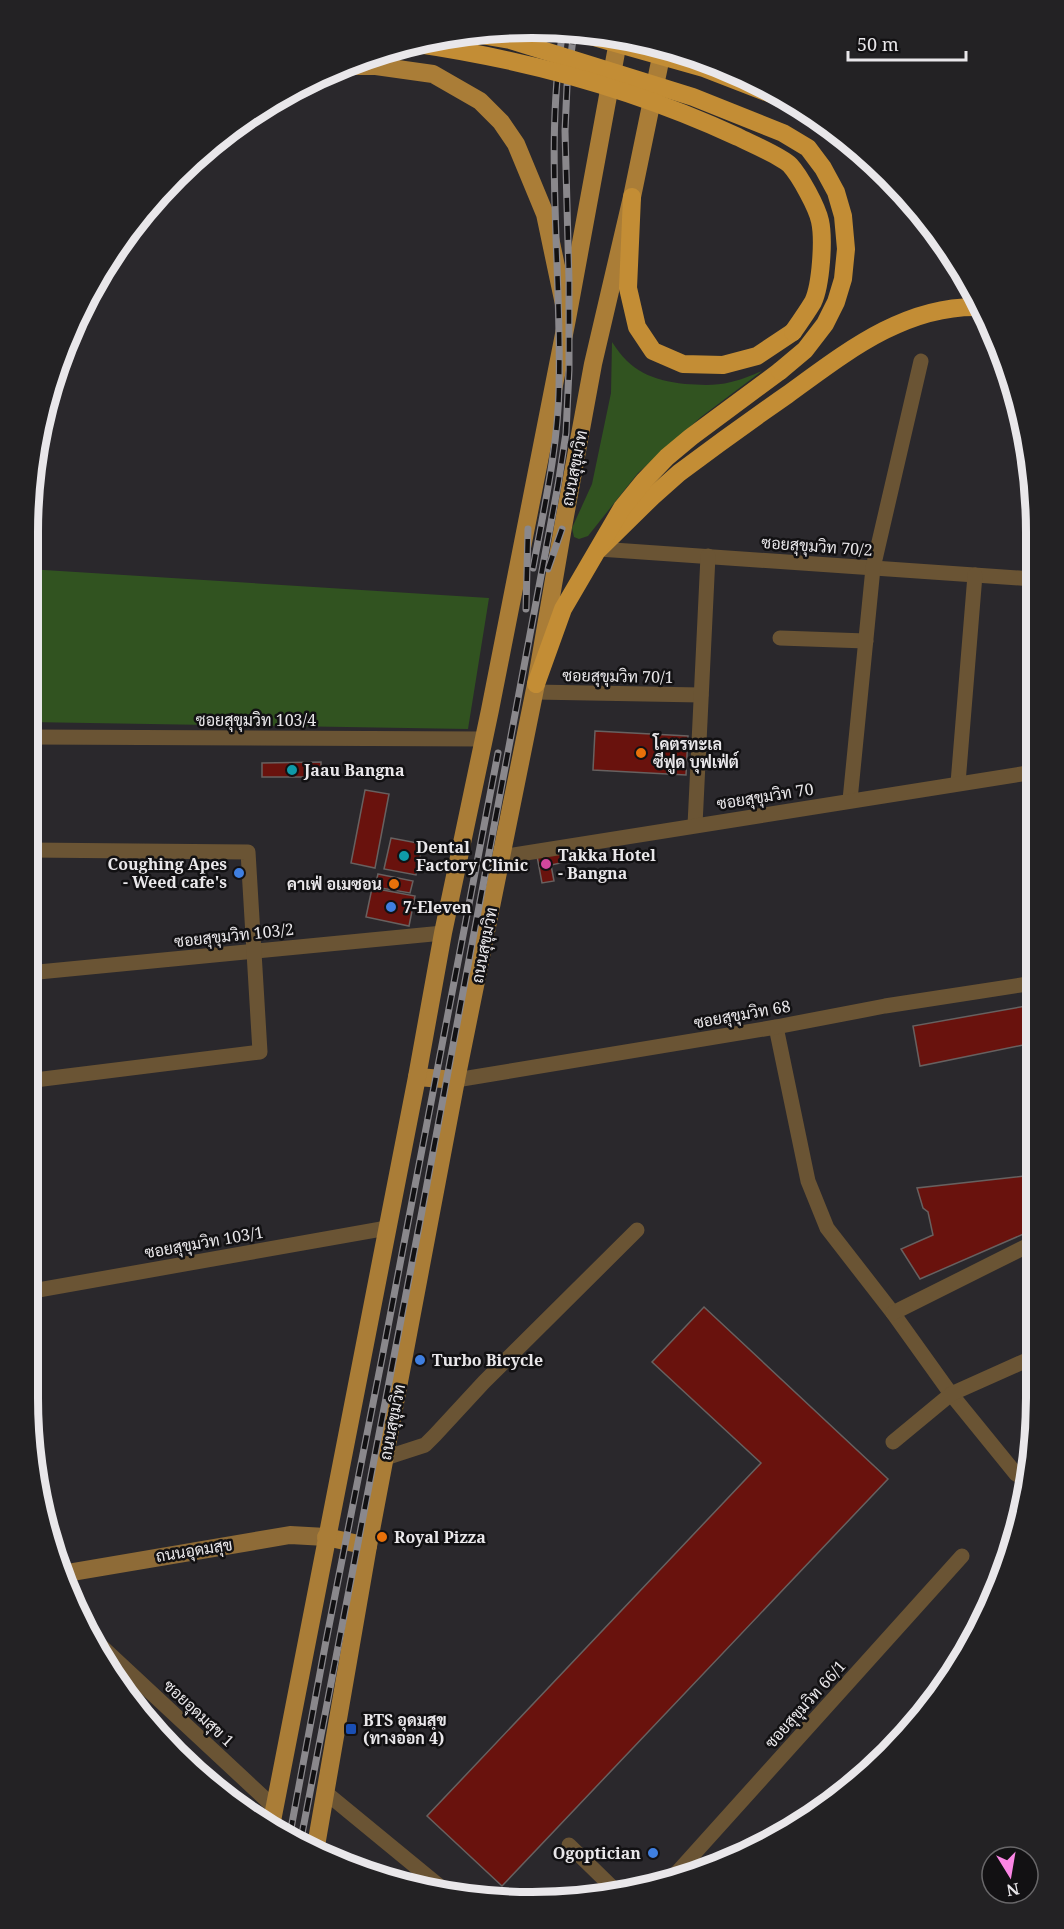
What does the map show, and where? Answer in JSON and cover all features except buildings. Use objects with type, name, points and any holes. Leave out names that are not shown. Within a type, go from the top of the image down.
[{"type":"highway","points":[[504,39],[693,97],[783,132],[808,148],[836,192],[843,216],[846,249],[843,279],[836,302],[825,324],[805,350],[667,457],[622,508],[563,609],[535,688]]},
{"type":"highway","points":[[437,47],[543,69],[632,94],[715,127],[789,164],[806,190],[820,221],[822,263],[814,300],[793,332],[757,356],[723,365],[683,364],[653,351],[637,327],[628,288],[632,197]]},
{"type":"highway","points":[[635,49],[695,65]]},
{"type":"highway","points":[[599,549],[679,473],[865,340],[916,316],[964,306],[972,307]]},
{"type":"main road","points":[[273,1817],[443,933],[490,710],[567,319],[617,45]]},
{"type":"main road","name":"ถนนสุขุมวิท","points":[[317,1843],[368,1546],[456,1080],[535,688],[593,364],[632,197],[661,54]]},
{"type":"main road","points":[[368,66],[433,75],[480,101],[501,122],[516,144],[545,214],[567,319]]},
{"type":"main road","points":[[417,1077],[456,1080]]},
{"type":"main road","name":"ถนนอุดมสุข","points":[[70,1573],[290,1535],[326,1536]]},
{"type":"main road","points":[[326,1536],[368,1546]]},
{"type":"street","points":[[850,800],[873,568],[921,361]]},
{"type":"street","name":"ซอยสุขุมวิท 70/2","points":[[599,549],[1026,579]]},
{"type":"street","points":[[695,825],[708,556]]},
{"type":"street","points":[[958,783],[975,575]]},
{"type":"street","points":[[780,638],[866,641]]},
{"type":"street","name":"ซอยสุขุมวิท 70/1","points":[[535,688],[701,695]]},
{"type":"street","name":"ซอยสุขุมวิท 103/4","points":[[38,737],[483,739]]},
{"type":"street","name":"ซอยสุขุมวิท 70","points":[[501,857],[1026,773]]},
{"type":"street","points":[[38,850],[248,852],[260,1052],[38,1081]]},
{"type":"street","name":"ซอยสุขุมวิท 103/2","points":[[38,972],[443,933]]},
{"type":"street","name":"ซอยสุขุมวิท 68","points":[[456,1080],[776,1027],[903,1003],[1026,984]]},
{"type":"street","points":[[776,1027],[808,1181],[827,1228],[893,1313],[951,1394],[1020,1476]]},
{"type":"street","name":"ซอยสุขุมวิท 103/1","points":[[38,1290],[387,1228]]},
{"type":"street","points":[[385,1458],[425,1445],[435,1436],[484,1382],[637,1230]]},
{"type":"street","points":[[893,1313],[1026,1246]]},
{"type":"street","points":[[893,1442],[951,1394],[1026,1360]]},
{"type":"street","name":"ซอยสุขุมวิท 66/1","points":[[681,1868],[962,1556]]},
{"type":"street","name":"ซอยอุดมสุข 1","points":[[112,1657],[273,1817]]},
{"type":"street","points":[[325,1792],[434,1882]]},
{"type":"street","points":[[569,1845],[610,1885]]},
{"type":"green space","points":[[612,342],[627,361],[643,373],[662,380],[697,385],[720,384],[762,371],[701,417],[638,473],[588,536],[579,539],[574,537],[572,528],[592,484],[611,393]]},
{"type":"green space","points":[[38,570],[489,598],[468,729],[38,722]]},
{"type":"railway","points":[[533,568],[550,478],[558,410],[559,343],[554,163],[557,74],[562,39]]},
{"type":"railway","points":[[302,1835],[422,1211],[566,433],[569,280],[565,131],[567,86],[573,40]]},
{"type":"railway","points":[[526,609],[528,529]]},
{"type":"railway","points":[[548,569],[562,529]]},
{"type":"railway","points":[[291,1828],[498,753]]},
{"type":"place","name":"โคตรทะเล ซีฟูด บุฟเฟ่ต์","points":[[641,753]]},
{"type":"place","name":"Jaau Bangna","points":[[292,770]]},
{"type":"place","name":"Dental Factory Clinic","points":[[404,856]]},
{"type":"place","name":"Takka Hotel - Bangna","points":[[546,864]]},
{"type":"place","name":"Coughing Apes - Weed cafe's","points":[[239,873]]},
{"type":"place","name":"คาเฟ่ อเมซอน","points":[[394,884]]},
{"type":"place","name":"7-Eleven","points":[[391,907]]},
{"type":"place","name":"Turbo Bicycle","points":[[420,1360]]},
{"type":"place","name":"Royal Pizza","points":[[382,1537]]},
{"type":"place","name":"BTS อุดมสุข (ทางออก 4)","points":[[351,1729]]},
{"type":"place","name":"Ogoptician","points":[[653,1853]]}]
